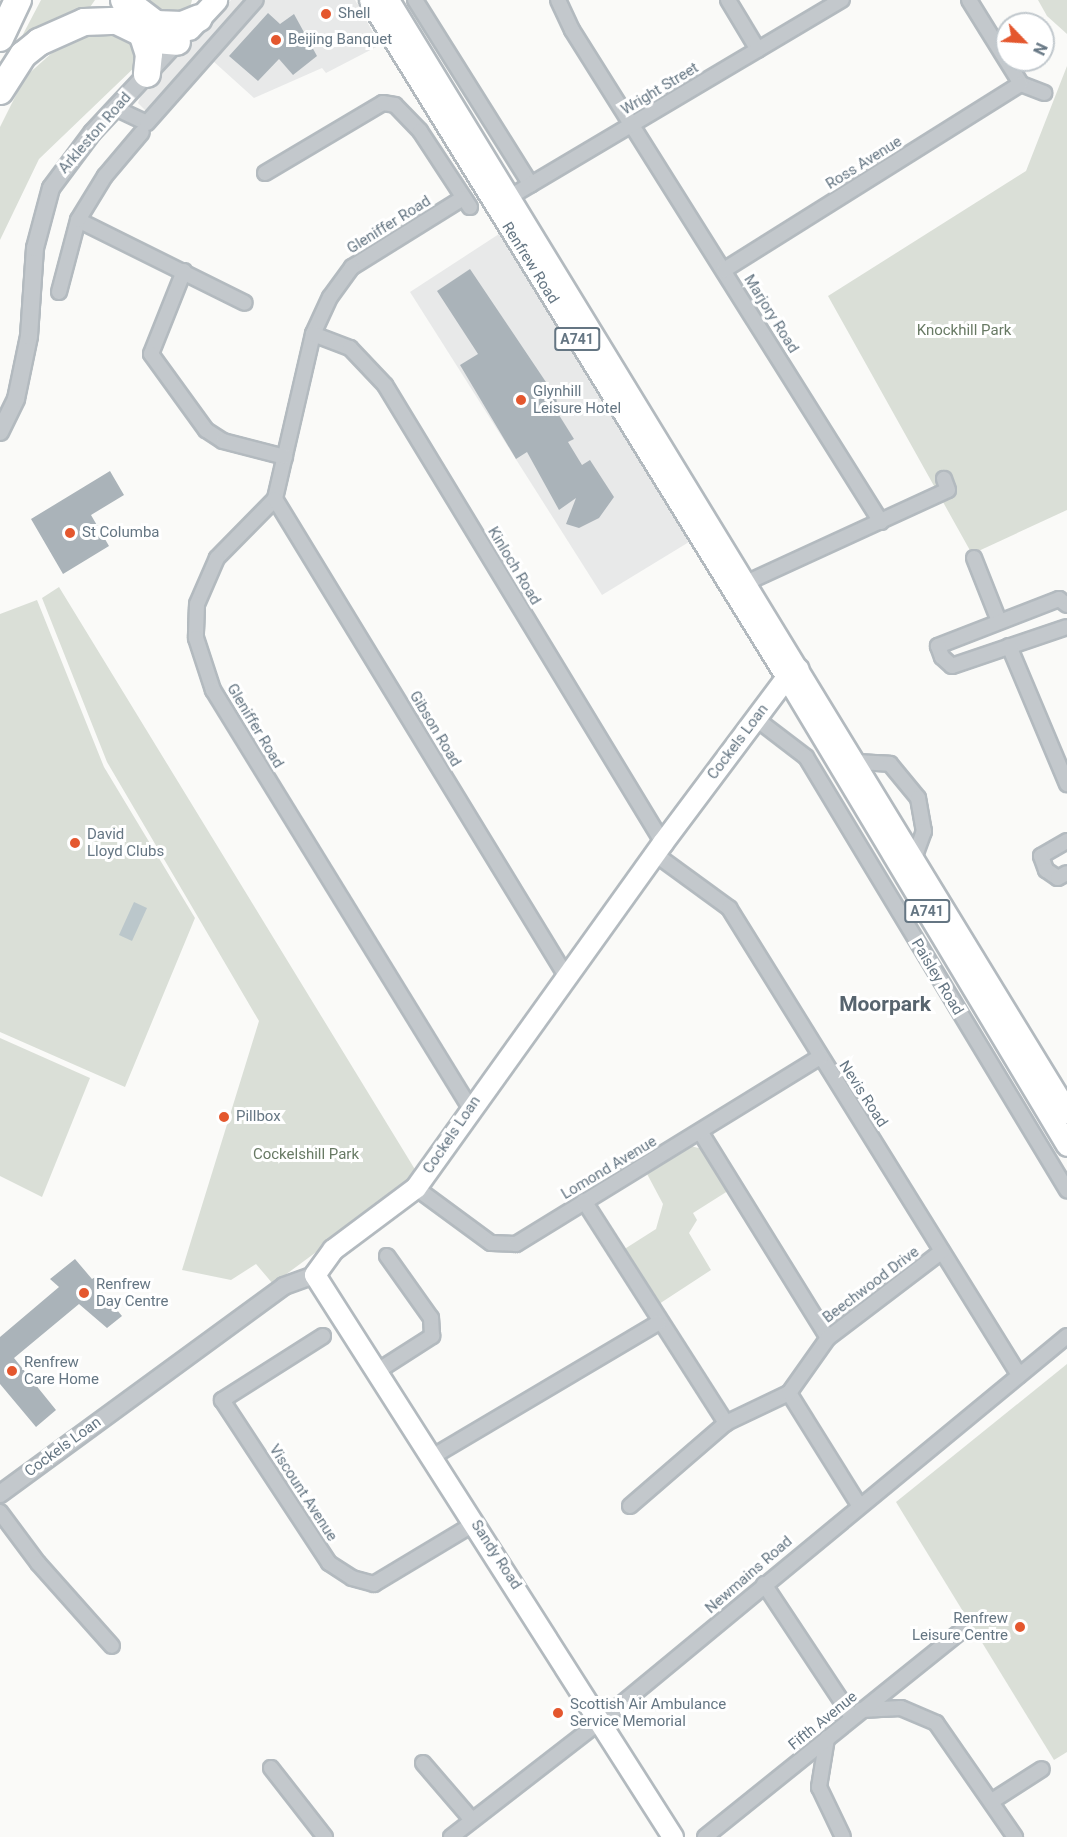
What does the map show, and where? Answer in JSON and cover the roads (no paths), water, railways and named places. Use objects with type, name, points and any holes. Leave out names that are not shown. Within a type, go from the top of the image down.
[{"type":"highway","points":[[0,38],[18,0]]},
{"type":"highway","points":[[124,0],[156,24],[182,26],[207,9]]},
{"type":"highway","points":[[0,91],[23,55],[51,33],[96,20],[117,21],[141,33],[177,42]]},
{"type":"highway","points":[[141,33],[148,47],[147,74]]},
{"type":"main road","name":"Renfrew Road","points":[[370,0],[502,201],[793,673]]},
{"type":"main road","name":"Renfrew Road","points":[[388,0],[502,201]]},
{"type":"main road","name":"Arkleston Road","points":[[177,42],[207,9]]},
{"type":"main road","name":"Cockels Loan","points":[[315,1275],[333,1250],[416,1188],[470,1108],[659,848],[755,718],[793,673]]},
{"type":"main road","name":"Paisley Road","points":[[793,673],[856,762],[914,859],[1064,1127]]},
{"type":"main road","name":"Paisley Road","points":[[793,673],[1064,1127]]},
{"type":"main road","name":"Sandy Road","points":[[315,1275],[602,1720],[673,1837]]},
{"type":"street","points":[[116,108],[147,123],[256,0]]},
{"type":"street","points":[[415,0],[531,185]]},
{"type":"street","name":"Marjory Road","points":[[558,0],[572,30],[881,522]]},
{"type":"street","points":[[728,0],[758,50]]},
{"type":"street","name":"Wright Street","points":[[502,201],[842,0]]},
{"type":"street","points":[[969,0],[1021,84],[1044,93]]},
{"type":"street","name":"Arkleston Road","points":[[0,432],[16,399],[29,336],[40,216],[62,168],[177,42]]},
{"type":"street","name":"Ross Avenue","points":[[724,270],[1021,84]]},
{"type":"street","name":"Gleniffer Road","points":[[265,173],[383,103],[405,111],[467,202],[352,267],[330,297],[313,334],[275,499],[217,558],[197,604],[199,649],[213,690],[470,1108]]},
{"type":"street","points":[[59,292],[78,220],[105,176],[142,132]]},
{"type":"street","points":[[78,220],[245,303]]},
{"type":"street","points":[[184,271],[151,354],[206,430],[223,441],[285,457]]},
{"type":"street","name":"Kinloch Road","points":[[313,334],[350,348],[385,385],[659,848]]},
{"type":"street","points":[[739,586],[948,490],[944,479]]},
{"type":"street","name":"Gibson Road","points":[[275,499],[566,976]]},
{"type":"street","points":[[974,558],[1067,784]]},
{"type":"street","points":[[1067,605],[1059,599],[938,646],[942,657],[952,666],[1067,627]]},
{"type":"street","name":"Paisley Road","points":[[755,718],[807,757],[1067,1190]]},
{"type":"street","points":[[856,762],[890,764],[914,792],[924,831],[914,859]]},
{"type":"street","points":[[1067,841],[1041,856],[1046,870],[1058,878],[1067,873]]},
{"type":"street","name":"Nevis Road","points":[[659,848],[729,908],[820,1058],[1019,1375]]},
{"type":"street","name":"Lomond Avenue","points":[[416,1188],[491,1243],[516,1244],[701,1133],[820,1058]]},
{"type":"street","points":[[701,1133],[828,1338]]},
{"type":"street","points":[[584,1202],[658,1323],[726,1423]]},
{"type":"street","name":"Beechwood Drive","points":[[630,1506],[726,1423],[789,1393],[828,1338],[942,1251]]},
{"type":"street","points":[[376,1372],[432,1336],[431,1318],[387,1256]]},
{"type":"street","name":"Cockels Loan","points":[[0,1494],[284,1286],[315,1275]]},
{"type":"street","points":[[432,1458],[658,1323]]},
{"type":"street","name":"Viscount Avenue","points":[[323,1336],[222,1400],[329,1563],[352,1578],[374,1584],[475,1523]]},
{"type":"street","name":"Newmains Road","points":[[451,1837],[602,1720],[859,1505],[1067,1336]]},
{"type":"street","points":[[789,1393],[859,1505]]},
{"type":"street","points":[[0,1512],[112,1646]]},
{"type":"street","points":[[764,1584],[857,1714],[901,1708],[936,1723],[992,1801],[1014,1837]]},
{"type":"street","name":"Fifth Avenue","points":[[705,1837],[962,1630]]},
{"type":"street","points":[[827,1738],[819,1788],[843,1837]]},
{"type":"street","points":[[423,1763],[471,1820]]},
{"type":"street","points":[[271,1768],[325,1837]]},
{"type":"street","points":[[992,1801],[1042,1769]]},
{"type":"place","name":"Shell","points":[[326,14]]},
{"type":"place","name":"Beijing Banquet","points":[[276,40]]},
{"type":"place","name":"Glynhill Leisure Hotel","points":[[521,400]]},
{"type":"place","name":"St Columba","points":[[70,533]]},
{"type":"place","name":"David Lloyd Clubs","points":[[75,843]]},
{"type":"place","name":"Pillbox","points":[[224,1117]]},
{"type":"place","name":"Renfrew Day Centre","points":[[84,1293]]},
{"type":"place","name":"Renfrew Care Home","points":[[12,1371]]},
{"type":"place","name":"Renfrew Leisure Centre","points":[[1020,1627]]},
{"type":"place","name":"Scottish Air Ambulance Service Memorial","points":[[558,1713]]},
{"type":"district","name":"Moorpark","points":[[885,1004]]},
{"type":"park label","name":"Knockhill Park","points":[[964,331]]},
{"type":"park label","name":"Cockelshill Park","points":[[306,1155]]}]
